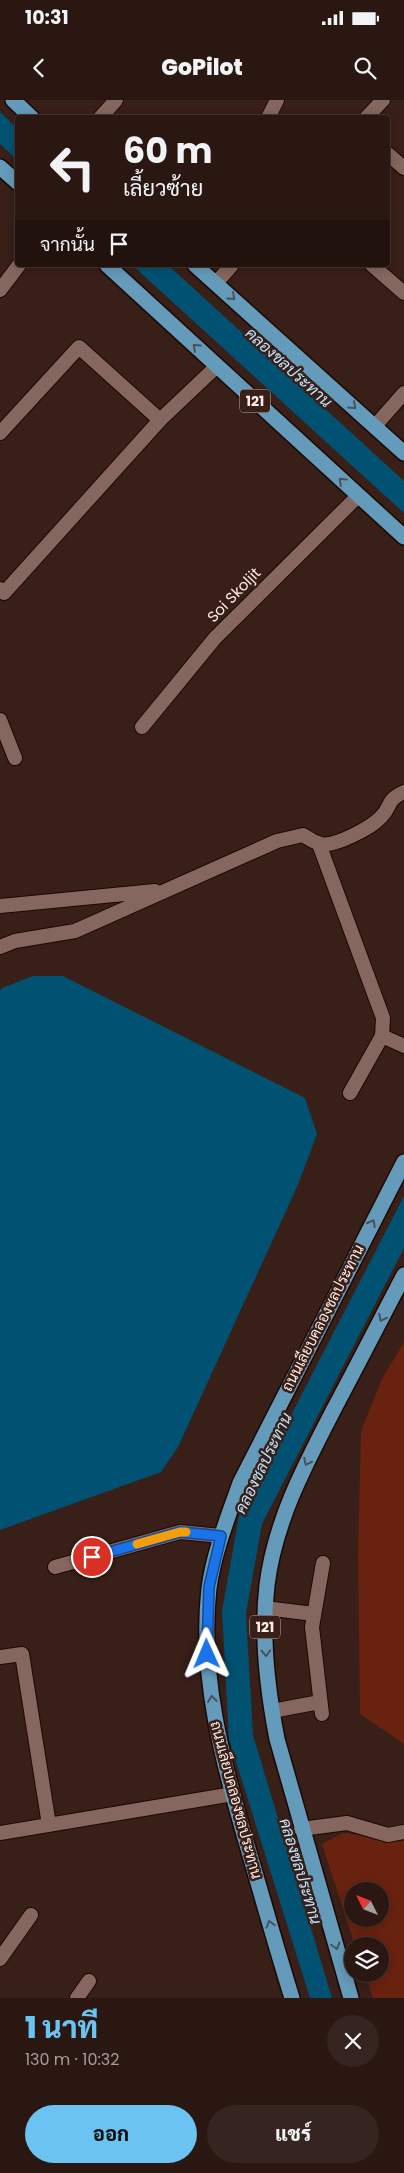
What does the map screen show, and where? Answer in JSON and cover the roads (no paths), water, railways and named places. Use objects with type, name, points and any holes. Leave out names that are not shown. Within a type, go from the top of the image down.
[{"type":"main road","points":[[13,100],[29,115]]},
{"type":"main road","points":[[0,167],[15,180]]},
{"type":"main road","name":"121","points":[[109,267],[404,537]]},
{"type":"main road","points":[[197,267],[404,452]]},
{"type":"main road","name":"ถนนเลียบคลองชลประทาน","points":[[292,1998],[222,1756],[213,1711],[206,1640],[209,1587],[221,1536],[240,1483],[261,1438],[404,1162]]},
{"type":"main road","name":"121","points":[[351,1998],[301,1829],[272,1710],[266,1662],[265,1608],[276,1542],[297,1481],[404,1275]]},
{"type":"street","points":[[103,115],[116,100]]},
{"type":"street","points":[[270,115],[278,100]]},
{"type":"street","points":[[369,115],[382,100]]},
{"type":"street","points":[[390,156],[404,168]]},
{"type":"street","points":[[0,290],[17,267]]},
{"type":"street","points":[[216,283],[230,267]]},
{"type":"street","points":[[374,267],[404,293]]},
{"type":"street","points":[[0,433],[79,347],[160,420]]},
{"type":"street","points":[[0,590],[4,593],[160,420],[217,366]]},
{"type":"street","points":[[375,426],[404,393]]},
{"type":"street","name":"Soi Skoljit","points":[[142,727],[215,638],[358,496]]},
{"type":"street","points":[[0,720],[15,758]]},
{"type":"street","points":[[0,947],[14,941],[75,931],[277,842],[303,835],[319,844],[332,845],[371,825],[382,817],[391,798],[404,792]]},
{"type":"street","points":[[319,844],[377,997],[383,1018],[382,1036],[350,1093]]},
{"type":"street","points":[[0,906],[168,890]]},
{"type":"street","points":[[382,1036],[404,1046]]},
{"type":"street","points":[[55,1567],[180,1532],[221,1536]]},
{"type":"street","points":[[272,1710],[321,1708],[312,1627],[323,1563]]},
{"type":"street","points":[[265,1608],[314,1614]]},
{"type":"street","points":[[0,1657],[22,1654],[49,1825]]},
{"type":"street","points":[[0,1833],[233,1794]]},
{"type":"street","points":[[301,1829],[347,1823],[388,1835],[404,1832]]},
{"type":"street","points":[[0,1959],[31,1915]]},
{"type":"street","points":[[77,1998],[89,1981]]},
{"type":"water","points":[[0,112],[15,126],[15,158],[0,144]]},
{"type":"water","points":[[134,267],[170,267],[404,481],[404,513]]},
{"type":"water","points":[[33,976],[63,976],[305,1098],[317,1134],[297,1187],[178,1447],[161,1472],[0,1530],[0,991],[2,988]]},
{"type":"water","points":[[404,1196],[404,1248],[262,1524],[246,1613],[253,1735],[332,1998],[310,1998],[229,1739],[222,1611],[239,1516]]},
{"type":"water label","name":"คลองชลประทาน","points":[[289,367]]},
{"type":"water label","name":"คลองชลประทาน","points":[[263,1463]]},
{"type":"water label","name":"คลองชลประทาน","points":[[301,1871]]}]
